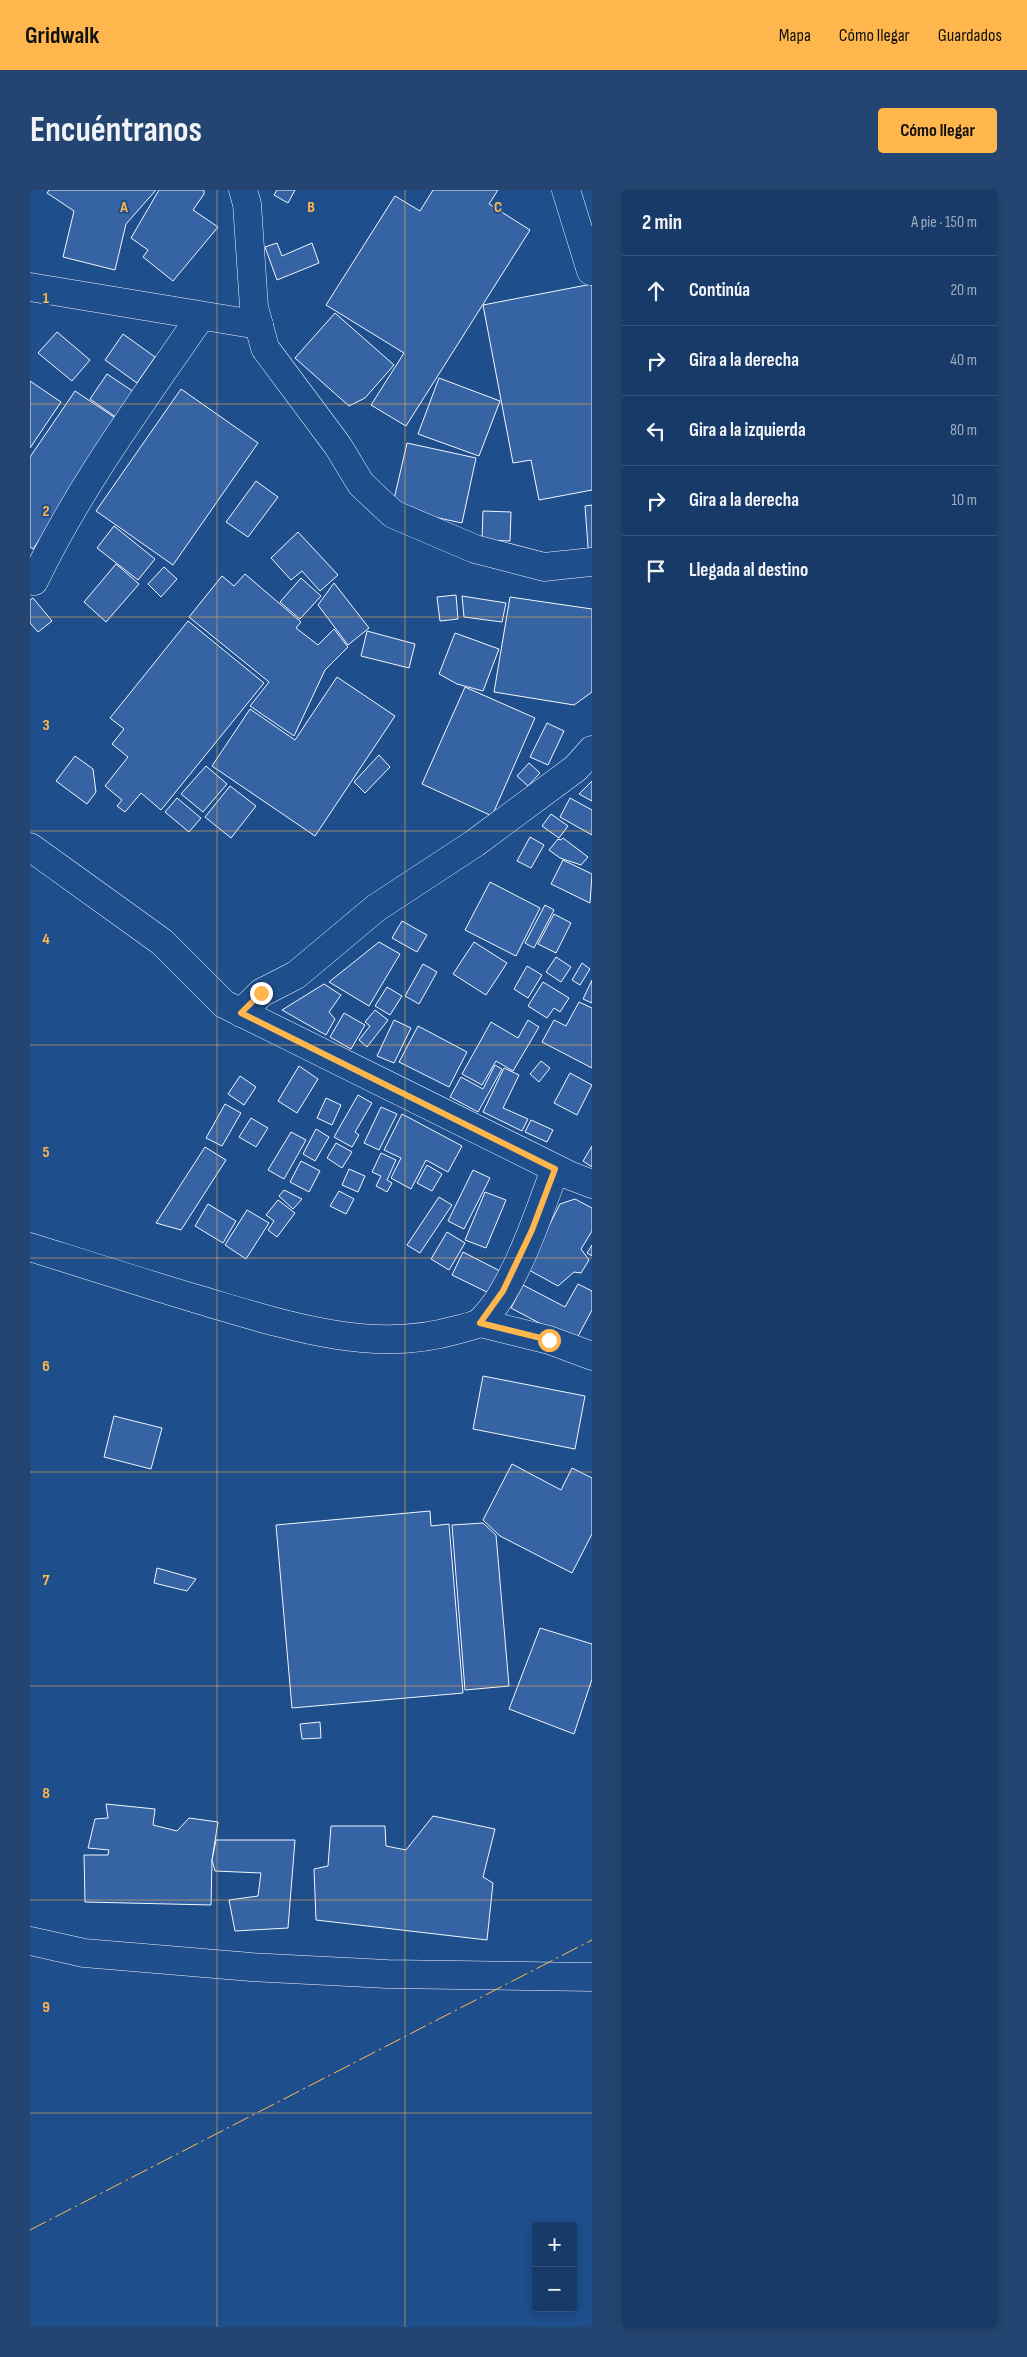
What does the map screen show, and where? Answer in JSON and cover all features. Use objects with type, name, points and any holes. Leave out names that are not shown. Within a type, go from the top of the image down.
[{"type":"street","points":[[243,190],[247,204],[254,307],[266,348],[338,446],[361,484],[392,514],[475,549],[544,566],[592,562]]},
{"type":"street","points":[[566,190],[590,271]]},
{"type":"street","points":[[30,287],[259,325]]},
{"type":"street","points":[[34,581],[49,550],[91,479],[201,316]]},
{"type":"street","points":[[241,1013],[261,993],[296,974],[376,908],[475,843],[576,768],[592,750]]},
{"type":"street","points":[[30,846],[162,942],[224,1004],[555,1169],[592,1184]]},
{"type":"street","points":[[480,1323],[503,1291],[532,1230],[555,1169]]},
{"type":"street","points":[[30,1247],[147,1284],[326,1334],[382,1339],[434,1336],[480,1323],[549,1340],[592,1356]]},
{"type":"street","points":[[30,1941],[84,1953],[251,1967],[387,1974],[592,1977]]},
{"type":"building","points":[[49,190],[156,190],[126,224],[115,270],[63,257],[74,211],[47,193]]},
{"type":"building","points":[[159,190],[204,190],[204,194],[193,210],[218,227],[173,281],[143,257],[148,250],[131,238]]},
{"type":"building","points":[[277,190],[295,190],[288,203],[274,195]]},
{"type":"building","points":[[433,190],[498,190],[489,204],[530,230],[406,426],[371,405],[404,353],[326,305],[395,196],[420,211]]},
{"type":"building","points":[[277,243],[282,256],[312,243],[319,263],[277,280],[265,247]]},
{"type":"building","points":[[592,284],[592,490],[539,500],[531,460],[513,463],[483,305]]},
{"type":"building","points":[[335,313],[394,365],[365,398],[349,406],[295,358]]},
{"type":"building","points":[[57,332],[90,360],[72,381],[38,353]]},
{"type":"building","points":[[123,334],[155,357],[137,383],[105,360]]},
{"type":"building","points":[[107,374],[137,394],[120,420],[90,399]]},
{"type":"building","points":[[439,378],[500,401],[479,456],[418,434]]},
{"type":"building","points":[[30,381],[61,402],[30,448]]},
{"type":"building","points":[[181,389],[258,443],[173,565],[96,511]]},
{"type":"building","points":[[75,391],[120,421],[33,549],[30,547],[30,457]]},
{"type":"building","points":[[407,443],[476,458],[462,523],[392,508]]},
{"type":"building","points":[[256,481],[278,497],[248,537],[226,522]]},
{"type":"building","points":[[592,505],[592,559],[589,560],[585,506]]},
{"type":"building","points":[[483,511],[511,512],[510,541],[482,540]]},
{"type":"building","points":[[114,526],[155,559],[138,580],[97,548]]},
{"type":"building","points":[[298,532],[338,575],[320,591],[302,571],[291,580],[271,558]]},
{"type":"building","points":[[116,564],[139,584],[106,622],[84,602]]},
{"type":"building","points":[[164,567],[177,579],[161,597],[148,584]]},
{"type":"building","points":[[245,574],[301,622],[296,628],[318,645],[334,629],[348,647],[325,670],[294,736],[250,706],[269,682],[189,617],[222,576],[234,586]]},
{"type":"building","points":[[301,578],[321,596],[300,619],[280,602]]},
{"type":"building","points":[[334,583],[369,628],[348,645],[318,605]]},
{"type":"building","points":[[456,595],[458,619],[440,621],[437,597]]},
{"type":"building","points":[[462,596],[506,603],[502,622],[464,617]]},
{"type":"building","points":[[510,597],[592,609],[592,692],[574,705],[494,692]]},
{"type":"building","points":[[33,598],[52,621],[38,632],[30,623],[30,600]]},
{"type":"building","points":[[188,621],[264,683],[161,810],[141,793],[125,812],[117,806],[122,800],[105,786],[128,757],[112,744],[124,729],[110,718]]},
{"type":"building","points":[[367,631],[415,644],[409,668],[361,656]]},
{"type":"building","points":[[455,633],[499,649],[483,691],[457,684],[439,674]]},
{"type":"building","points":[[337,677],[395,716],[315,836],[212,766],[250,709],[295,740]]},
{"type":"building","points":[[465,687],[535,718],[492,816],[422,784]]},
{"type":"building","points":[[547,723],[564,731],[548,765],[530,757]]},
{"type":"building","points":[[379,755],[390,767],[365,793],[354,782]]},
{"type":"building","points":[[75,756],[93,769],[96,792],[87,804],[56,781]]},
{"type":"building","points":[[529,763],[540,773],[528,786],[517,776]]},
{"type":"building","points":[[206,766],[227,784],[203,812],[181,794]]},
{"type":"building","points":[[592,781],[592,801],[579,794]]},
{"type":"building","points":[[230,786],[256,806],[231,838],[205,817]]},
{"type":"building","points":[[177,798],[201,818],[189,832],[165,812]]},
{"type":"building","points":[[570,798],[592,810],[592,835],[560,817]]},
{"type":"building","points":[[551,814],[568,826],[559,838],[542,826]]},
{"type":"building","points":[[530,837],[544,845],[531,868],[517,861]]},
{"type":"building","points":[[563,838],[588,857],[581,865],[560,858],[549,850],[558,839],[561,840]]},
{"type":"building","points":[[563,860],[592,874],[590,903],[551,884]]},
{"type":"building","points":[[490,882],[540,908],[516,956],[465,930]]},
{"type":"building","points":[[545,905],[554,910],[534,948],[525,943]]},
{"type":"building","points":[[554,914],[571,923],[556,953],[538,944]]},
{"type":"building","points":[[402,921],[427,935],[417,952],[392,938]]},
{"type":"building","points":[[379,942],[400,954],[369,1006],[329,982]]},
{"type":"building","points":[[474,942],[507,963],[486,995],[453,974]]},
{"type":"building","points":[[556,957],[571,967],[561,982],[546,972]]},
{"type":"building","points":[[582,963],[590,969],[580,985],[572,980]]},
{"type":"building","points":[[423,964],[437,972],[419,1004],[405,996]]},
{"type":"building","points":[[527,966],[542,975],[528,998],[514,989]]},
{"type":"building","points":[[592,980],[592,1003],[583,999]]},
{"type":"building","points":[[543,982],[569,998],[560,1012],[554,1008],[547,1018],[528,1006]]},
{"type":"building","points":[[324,984],[341,995],[329,1012],[335,1019],[326,1035],[282,1010]]},
{"type":"building","points":[[387,987],[402,996],[390,1015],[375,1006]]},
{"type":"building","points":[[579,1002],[592,1008],[592,1068],[542,1042],[554,1020],[566,1026]]},
{"type":"building","points":[[375,1010],[388,1020],[367,1047],[359,1040],[370,1026],[365,1022]]},
{"type":"building","points":[[344,1013],[365,1025],[351,1049],[330,1037]]},
{"type":"building","points":[[394,1020],[411,1028],[394,1063],[377,1056]]},
{"type":"building","points":[[528,1020],[539,1027],[513,1071],[496,1061],[482,1085],[462,1074],[491,1022],[518,1038]]},
{"type":"building","points":[[418,1026],[467,1052],[449,1087],[399,1062]]},
{"type":"building","points":[[541,1061],[550,1068],[539,1082],[530,1074]]},
{"type":"building","points":[[495,1065],[502,1069],[478,1112],[450,1097],[461,1077],[483,1089]]},
{"type":"building","points":[[299,1066],[318,1079],[297,1113],[278,1101]]},
{"type":"building","points":[[504,1068],[519,1075],[503,1108],[528,1119],[522,1131],[483,1112]]},
{"type":"building","points":[[570,1073],[592,1085],[577,1115],[554,1103]]},
{"type":"building","points":[[240,1076],[256,1087],[244,1105],[228,1094]]},
{"type":"building","points":[[358,1095],[372,1103],[355,1132],[359,1135],[352,1147],[334,1137]]},
{"type":"building","points":[[326,1098],[341,1105],[332,1125],[317,1118]]},
{"type":"building","points":[[225,1104],[241,1113],[222,1146],[206,1138]]},
{"type":"building","points":[[381,1107],[397,1114],[379,1150],[364,1143]]},
{"type":"building","points":[[402,1114],[462,1146],[448,1172],[426,1160],[411,1189],[391,1178],[401,1158],[384,1150]]},
{"type":"building","points":[[251,1118],[268,1128],[256,1147],[239,1137]]},
{"type":"building","points":[[531,1120],[553,1130],[547,1142],[525,1132]]},
{"type":"building","points":[[316,1129],[329,1137],[315,1161],[303,1154]]},
{"type":"building","points":[[291,1132],[306,1140],[284,1179],[268,1170]]},
{"type":"building","points":[[336,1143],[352,1152],[342,1168],[327,1158]]},
{"type":"building","points":[[592,1146],[592,1167],[583,1161]]},
{"type":"building","points":[[205,1147],[226,1160],[181,1230],[156,1223]]},
{"type":"building","points":[[381,1153],[396,1160],[387,1180],[392,1183],[387,1192],[376,1186],[381,1176],[372,1172]]},
{"type":"building","points":[[301,1161],[320,1171],[309,1192],[290,1182]]},
{"type":"building","points":[[427,1165],[442,1174],[432,1191],[417,1183]]},
{"type":"building","points":[[349,1169],[365,1176],[358,1192],[342,1185]]},
{"type":"building","points":[[473,1170],[490,1178],[464,1229],[448,1221]]},
{"type":"building","points":[[284,1190],[302,1199],[293,1209],[279,1196]]},
{"type":"building","points":[[339,1191],[354,1199],[346,1214],[330,1206]]},
{"type":"building","points":[[485,1192],[506,1200],[486,1248],[465,1240]]},
{"type":"building","points":[[439,1197],[452,1205],[420,1253],[407,1245]]},
{"type":"building","points":[[575,1199],[592,1208],[592,1231],[581,1249],[589,1260],[581,1273],[574,1272],[558,1286],[527,1269],[560,1204]]},
{"type":"building","points":[[278,1200],[295,1213],[277,1237],[268,1230],[274,1221],[266,1215]]},
{"type":"building","points":[[208,1204],[236,1221],[223,1243],[195,1226]]},
{"type":"building","points":[[247,1210],[269,1223],[246,1259],[225,1245]]},
{"type":"building","points":[[447,1232],[465,1243],[449,1270],[431,1259]]},
{"type":"building","points":[[592,1245],[592,1256],[587,1253]]},
{"type":"building","points":[[463,1252],[502,1272],[491,1294],[452,1275]]},
{"type":"building","points":[[578,1284],[592,1291],[592,1310],[575,1342],[511,1308],[523,1285],[565,1307]]},
{"type":"building","points":[[483,1376],[585,1396],[575,1449],[473,1429]]},
{"type":"building","points":[[114,1416],[162,1428],[151,1469],[104,1457]]},
{"type":"building","points":[[512,1464],[561,1490],[572,1468],[592,1478],[592,1534],[572,1573],[500,1536],[483,1520]]},
{"type":"building","points":[[430,1511],[431,1526],[449,1524],[463,1693],[292,1708],[276,1525]]},
{"type":"building","points":[[483,1523],[496,1535],[509,1686],[465,1690],[452,1525]]},
{"type":"building","points":[[157,1568],[196,1579],[187,1591],[154,1583]]},
{"type":"building","points":[[540,1628],[592,1644],[592,1679],[574,1734],[509,1709]]},
{"type":"building","points":[[320,1722],[321,1738],[302,1739],[300,1724]]},
{"type":"building","points":[[106,1804],[155,1809],[153,1825],[177,1831],[189,1818],[218,1822],[212,1860],[211,1905],[85,1902],[84,1855],[108,1855],[109,1850],[88,1848],[95,1819],[108,1818]]},
{"type":"building","points":[[433,1816],[495,1829],[483,1877],[493,1883],[487,1940],[316,1920],[314,1869],[328,1866],[331,1826],[385,1826],[386,1846],[406,1850]]},
{"type":"building","points":[[216,1840],[295,1840],[288,1928],[235,1931],[229,1900],[258,1896],[261,1873],[215,1871],[212,1860]]},
{"type":"power","points":[[30,2230],[592,1940]]},
{"type":"route","points":[[261,993],[241,1013],[555,1169],[532,1230],[503,1291],[480,1323],[549,1340]]}]
